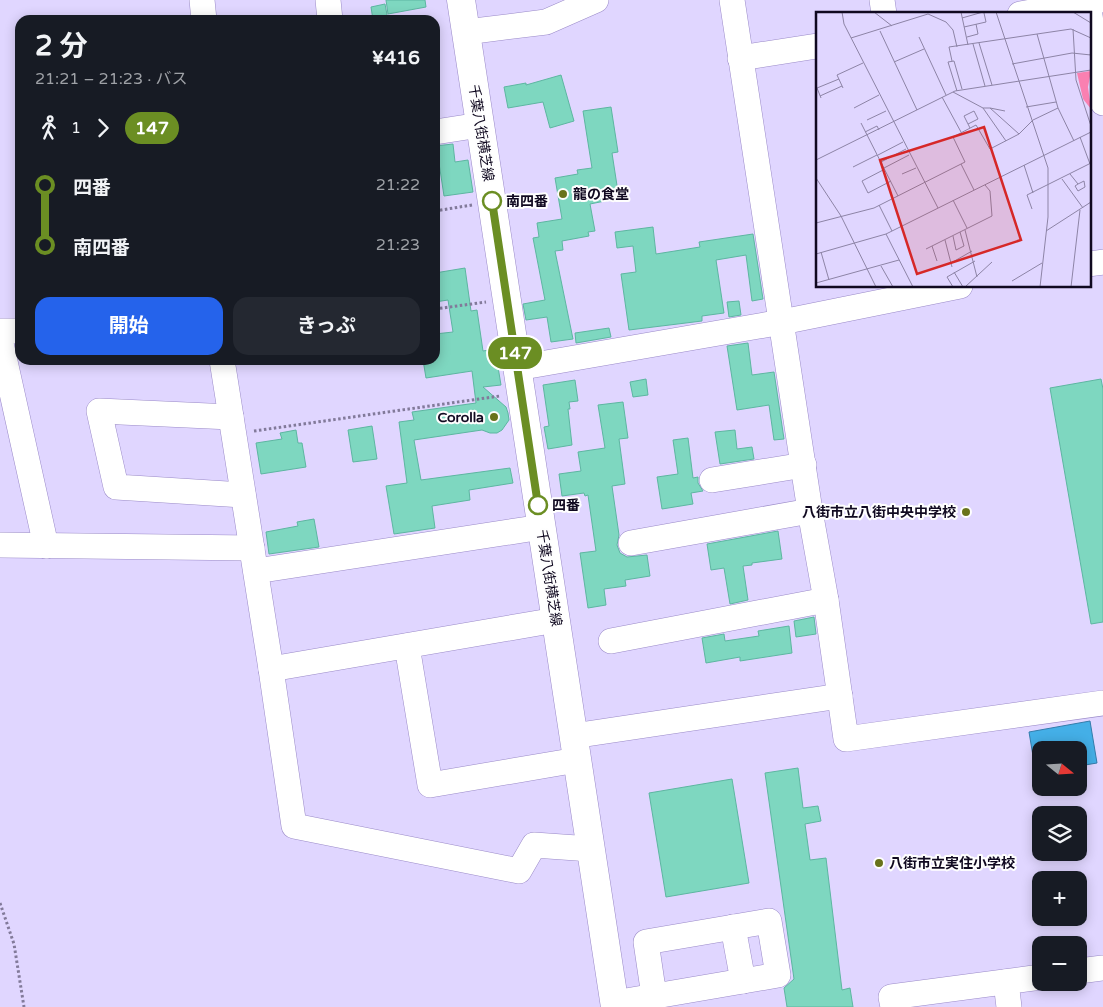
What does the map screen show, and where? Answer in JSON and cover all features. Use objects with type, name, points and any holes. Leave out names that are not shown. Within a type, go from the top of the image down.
[{"type":"main road","name":"千葉八街横芝線","points":[[461,0],[615,1005]]},
{"type":"street","points":[[202,0],[204,15]]},
{"type":"street","points":[[328,0],[330,15]]},
{"type":"street","points":[[466,32],[546,22],[596,0]]},
{"type":"street","points":[[732,0],[846,739],[1103,703]]},
{"type":"street","points":[[1019,11],[1094,1],[1103,103]]},
{"type":"street","points":[[740,58],[816,46]]},
{"type":"street","points":[[440,131],[480,125]]},
{"type":"street","points":[[1090,264],[1103,262]]},
{"type":"street","points":[[519,381],[782,322],[946,288]]},
{"type":"street","points":[[0,330],[15,331]]},
{"type":"street","points":[[0,339],[46,546]]},
{"type":"street","points":[[223,365],[294,826],[519,871],[534,845],[591,849]]},
{"type":"street","points":[[232,426],[98,412],[116,487],[244,495]]},
{"type":"street","points":[[712,480],[804,465]]},
{"type":"street","points":[[631,543],[810,512]]},
{"type":"street","points":[[0,545],[46,546],[254,559],[542,527]]},
{"type":"street","points":[[611,641],[826,600]]},
{"type":"street","points":[[271,669],[556,620]]},
{"type":"street","points":[[407,646],[430,785],[575,748],[840,696]]},
{"type":"street","points":[[615,1005],[654,996],[778,975],[769,921],[646,942],[654,996]]},
{"type":"street","points":[[734,927],[743,981]]},
{"type":"street","points":[[893,1007],[891,997],[1032,978]]},
{"type":"street","points":[[1006,982],[1010,1007]]},
{"type":"path","points":[[440,210],[492,201]]},
{"type":"path","points":[[440,308],[507,299]]},
{"type":"path","points":[[232,426],[519,381]]},
{"type":"path","points":[[0,903],[14,944],[24,1007]]},
{"type":"water","points":[[1090,721],[1097,763],[1088,764],[1088,741],[1032,741],[1032,750],[1029,732]]},
{"type":"building","points":[[386,0],[425,0],[426,7],[388,14]]},
{"type":"building","points":[[385,4],[387,15],[372,15],[371,7]]},
{"type":"building","points":[[561,75],[574,121],[550,128],[543,102],[508,108],[504,87],[526,83],[526,85]]},
{"type":"building","points":[[611,107],[618,152],[612,153],[618,192],[608,194],[610,200],[590,204],[595,231],[588,232],[589,236],[562,241],[563,250],[555,251],[573,339],[551,342],[547,317],[526,320],[523,304],[545,300],[533,238],[539,237],[537,223],[562,219],[555,178],[578,174],[577,170],[592,168],[583,111]]},
{"type":"building","points":[[453,144],[455,162],[468,160],[473,192],[444,196],[440,170],[440,145]]},
{"type":"building","points":[[653,227],[656,254],[700,247],[699,242],[753,234],[763,299],[752,301],[746,255],[716,260],[724,313],[702,316],[702,321],[629,330],[621,274],[636,272],[633,246],[617,248],[615,232]]},
{"type":"building","points":[[465,268],[471,311],[477,310],[483,351],[495,349],[501,385],[483,387],[506,407],[509,420],[502,430],[497,433],[482,430],[414,440],[421,480],[510,468],[513,483],[469,490],[470,500],[432,506],[435,528],[394,534],[386,486],[407,483],[399,422],[414,420],[412,412],[476,403],[472,371],[426,378],[424,365],[440,365],[440,333],[453,332],[448,300],[440,301],[440,272]]},
{"type":"building","points":[[739,301],[741,315],[729,317],[727,302]]},
{"type":"building","points":[[609,328],[611,337],[576,343],[575,333]]},
{"type":"building","points":[[748,343],[752,375],[774,372],[784,439],[774,440],[769,405],[737,410],[727,346]]},
{"type":"building","points":[[646,379],[648,395],[633,397],[630,382]]},
{"type":"building","points":[[1101,379],[1103,389],[1103,622],[1091,624],[1050,388]]},
{"type":"building","points":[[575,380],[578,401],[569,402],[570,409],[568,409],[572,445],[548,449],[544,427],[549,426],[543,385]]},
{"type":"building","points":[[623,402],[628,438],[619,439],[625,484],[612,486],[619,535],[617,545],[620,553],[627,557],[647,555],[650,576],[625,580],[626,586],[604,589],[606,605],[588,608],[580,553],[596,551],[588,495],[585,496],[584,493],[562,496],[559,474],[581,471],[578,452],[605,448],[598,405]]},
{"type":"building","points":[[372,426],[377,459],[353,462],[348,430]]},
{"type":"building","points":[[296,430],[298,443],[302,443],[306,467],[261,474],[256,443],[282,439],[280,433]]},
{"type":"building","points":[[735,430],[737,449],[752,447],[754,459],[720,464],[715,432]]},
{"type":"building","points":[[688,438],[693,478],[698,477],[698,483],[703,491],[691,493],[693,504],[662,509],[657,477],[678,474],[673,440]]},
{"type":"building","points":[[314,519],[319,547],[269,554],[266,532],[298,526],[297,522]]},
{"type":"building","points":[[778,531],[782,559],[743,566],[748,600],[730,604],[724,568],[711,570],[707,544]]},
{"type":"building","points":[[814,617],[816,634],[796,637],[794,621]]},
{"type":"building","points":[[789,626],[792,653],[740,661],[740,657],[706,663],[702,638],[724,634],[725,641],[759,636],[758,631]]},
{"type":"building","points":[[798,768],[803,808],[818,806],[821,821],[805,824],[810,860],[826,858],[842,990],[850,988],[853,1007],[787,1007],[784,988],[794,979],[765,773]]},
{"type":"building","points":[[732,779],[749,883],[666,897],[649,793]]},
{"type":"bus line","name":"147","points":[[492,201],[538,505]]},
{"type":"place","name":"龍の食堂","points":[[563,194]]},
{"type":"place","name":"南四番","points":[[492,201]]},
{"type":"place","name":"Corolla","points":[[494,417]]},
{"type":"place","name":"四番","points":[[538,505]]},
{"type":"place","name":"八街市立八街中央中学校","points":[[966,512]]},
{"type":"place","name":"八街市立実住小学校","points":[[879,863]]}]
